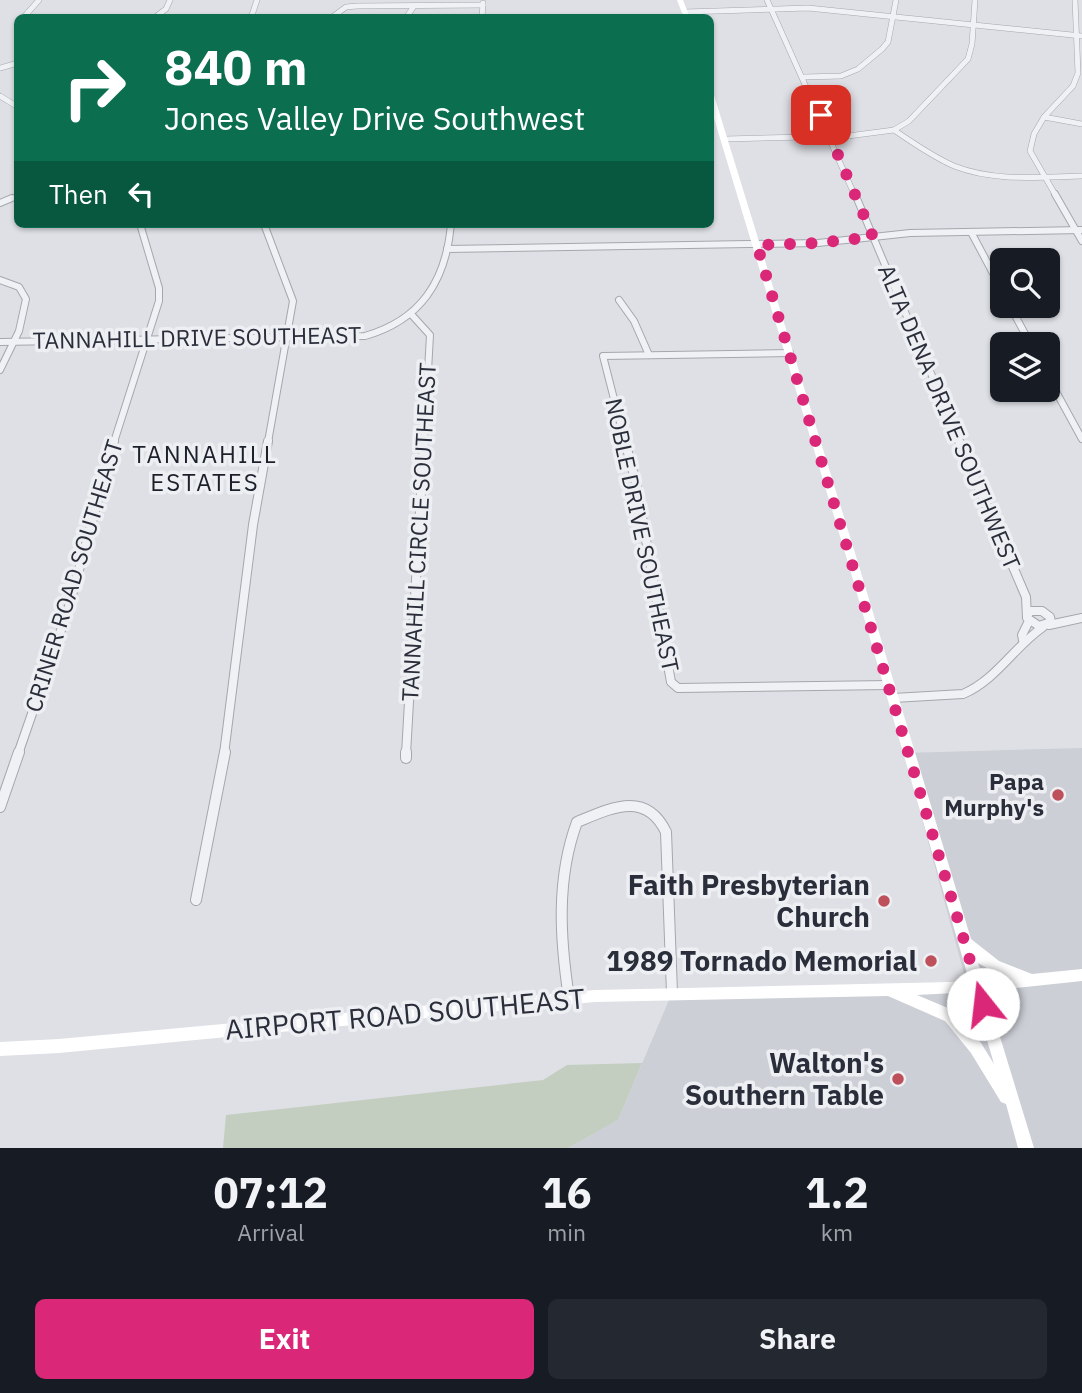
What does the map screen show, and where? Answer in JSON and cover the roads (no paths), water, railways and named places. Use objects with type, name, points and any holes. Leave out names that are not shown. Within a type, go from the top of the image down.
[{"type":"main road","points":[[714,105],[1026,1148]]},
{"type":"main road","points":[[965,942],[985,963],[1008,974],[1037,981]]},
{"type":"main road","name":"AIRPORT ROAD SOUTHEAST","points":[[0,1049],[71,1045],[569,998],[672,993],[978,987],[1082,975]]},
{"type":"main road","points":[[886,989],[950,1016],[976,1048],[1015,1112]]},
{"type":"street","points":[[27,14],[39,0]]},
{"type":"street","points":[[159,14],[166,9],[170,0]]},
{"type":"street","name":"ALTA DENA DRIVE SOUTHWEST","points":[[767,0],[830,136],[1026,597],[1028,618]]},
{"type":"street","points":[[804,77],[841,76],[858,69],[888,41],[896,0]]},
{"type":"street","points":[[725,139],[830,136],[894,130],[909,121],[968,59],[975,0]]},
{"type":"street","points":[[1078,0],[1080,73],[1073,86],[1044,117],[1034,134],[1030,151],[1082,241]]},
{"type":"street","points":[[336,14],[346,7],[483,2]]},
{"type":"street","points":[[409,14],[414,6]]},
{"type":"street","points":[[700,14],[808,8],[1079,35]]},
{"type":"street","points":[[1044,117],[1082,124]]},
{"type":"street","points":[[894,130],[953,165],[972,172],[994,177],[1082,176]]},
{"type":"street","points":[[0,203],[12,198]]},
{"type":"street","name":"CRINER ROAD SOUTHEAST","points":[[0,807],[68,610],[113,444],[159,301],[159,288],[141,228]]},
{"type":"street","points":[[197,900],[226,745],[253,525],[293,301],[266,228]]},
{"type":"street","name":"TANNAHILL DRIVE SOUTHEAST","points":[[0,342],[286,338],[384,333],[426,301],[451,242],[452,228]]},
{"type":"street","points":[[447,249],[757,245],[818,243],[910,233],[1078,230]]},
{"type":"street","points":[[971,232],[990,268]]},
{"type":"street","points":[[0,280],[20,288],[28,306],[0,369]]},
{"type":"street","points":[[619,300],[634,321],[649,355]]},
{"type":"street","name":"TANNAHILL CIRCLE SOUTHEAST","points":[[406,758],[430,335],[411,314]]},
{"type":"street","name":"NOBLE DRIVE SOUTHEAST","points":[[790,353],[603,356],[636,483],[671,682],[678,688],[889,685]]},
{"type":"street","points":[[1060,399],[1082,439]]},
{"type":"street","name":"ALTA DENA DRIVE SOUTHWEST","points":[[1026,597],[1046,619]]},
{"type":"street","points":[[1023,640],[1022,635],[1031,611],[1046,619]]},
{"type":"street","points":[[1028,618],[1078,618]]},
{"type":"street","points":[[893,698],[963,694],[973,691],[997,673],[1023,640],[1046,619]]},
{"type":"street","points":[[569,998],[561,953],[569,841],[578,822],[609,809],[635,805],[656,813],[666,832],[672,993]]},
{"type":"place","name":"Papa Murphy's","points":[[1058,795]]},
{"type":"place","name":"Faith Presbyterian Church","points":[[884,901]]},
{"type":"place","name":"1989 Tornado Memorial","points":[[931,961]]},
{"type":"place","name":"Walton's Southern Table","points":[[898,1079]]},
{"type":"district","name":"TANNAHILL ESTATES","points":[[205,469]]}]
